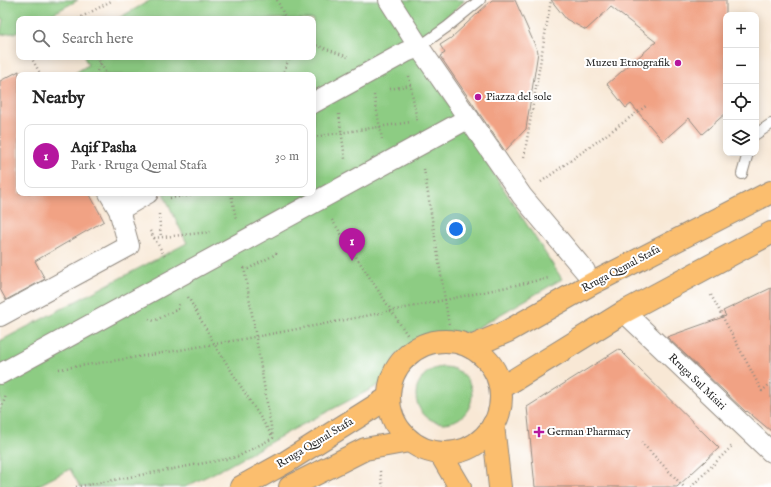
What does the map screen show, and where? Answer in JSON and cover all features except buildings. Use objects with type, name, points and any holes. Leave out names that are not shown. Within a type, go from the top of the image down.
[{"type":"main road","name":"Rruga Qemal Stafa","points":[[471,347],[508,332],[593,283],[771,192]]},
{"type":"main road","points":[[501,388],[624,312],[771,234]]},
{"type":"main road","points":[[433,341],[451,341],[471,347],[485,357],[495,371],[501,388],[499,414],[493,425],[483,438],[470,447],[456,452],[440,453],[424,449],[409,441],[396,424],[391,414],[388,398],[390,383],[395,369],[404,357],[416,348],[433,341]]},
{"type":"main road","name":"Rruga Qemal Stafa","points":[[241,487],[286,462],[388,398]]},
{"type":"main road","points":[[493,425],[500,487]]},
{"type":"main road","points":[[290,487],[365,449],[409,441]]},
{"type":"main road","points":[[440,453],[460,487]]},
{"type":"street","points":[[389,0],[412,49],[469,118],[520,193],[585,271]]},
{"type":"street","points":[[316,101],[412,49]]},
{"type":"street","points":[[0,374],[420,143],[469,118]]},
{"type":"street","points":[[0,316],[129,246],[127,199]]},
{"type":"street","name":"Rruga Sul Misiri","points":[[624,312],[771,452]]},
{"type":"lane","points":[[412,49],[447,27],[480,0]]},
{"type":"lane","points":[[759,132],[771,124]]},
{"type":"lane","points":[[742,174],[747,156]]},
{"type":"path","points":[[83,16],[112,0]]},
{"type":"path","points":[[277,0],[285,16]]},
{"type":"path","points":[[520,193],[551,0]]},
{"type":"path","points":[[316,45],[375,70],[379,127],[382,140]]},
{"type":"path","points":[[412,49],[417,121],[449,325]]},
{"type":"path","points":[[33,60],[39,72]]},
{"type":"path","points":[[283,72],[289,60]]},
{"type":"path","points":[[97,72],[100,62]]},
{"type":"path","points":[[100,62],[105,72]]},
{"type":"path","points":[[520,193],[646,106]]},
{"type":"path","points":[[338,111],[346,164]]},
{"type":"path","points":[[316,136],[417,121]]},
{"type":"path","points":[[232,196],[273,438]]},
{"type":"path","points":[[127,199],[177,278],[215,345],[276,444]]},
{"type":"path","points":[[318,199],[408,336]]},
{"type":"path","points":[[53,370],[215,345],[585,271]]},
{"type":"path","points":[[711,296],[762,392],[771,383]]},
{"type":"path","points":[[76,487],[237,457],[273,438]]},
{"type":"path","points":[[641,442],[684,487]]},
{"type":"path","points":[[691,487],[734,444]]},
{"type":"path","points":[[380,471],[383,487]]},
{"type":"green space","points":[[0,0],[78,0],[49,16],[16,16],[16,32],[0,35],[3,19],[0,18]]},
{"type":"green space","points":[[151,0],[465,0],[440,24],[410,44],[562,279],[468,333],[436,333],[397,354],[383,383],[294,429],[228,466],[185,487],[80,487],[70,469],[35,487],[0,487],[0,341],[187,243],[164,196],[316,196],[316,72],[77,72],[88,65],[86,60],[316,60],[316,16],[122,16]]},
{"type":"green space","points":[[444,367],[455,369],[464,375],[470,384],[472,395],[470,406],[464,415],[455,421],[444,423],[433,421],[424,415],[418,406],[416,395],[418,384],[424,375],[433,369]]},
{"type":"place","name":"Muzeu Etnografik","points":[[678,63]]},
{"type":"place","name":"Piazza del sole","points":[[478,97]]},
{"type":"place","name":"Aqif Pasha","points":[[352,261]]},
{"type":"place","name":"German Pharmacy","points":[[539,432]]}]
